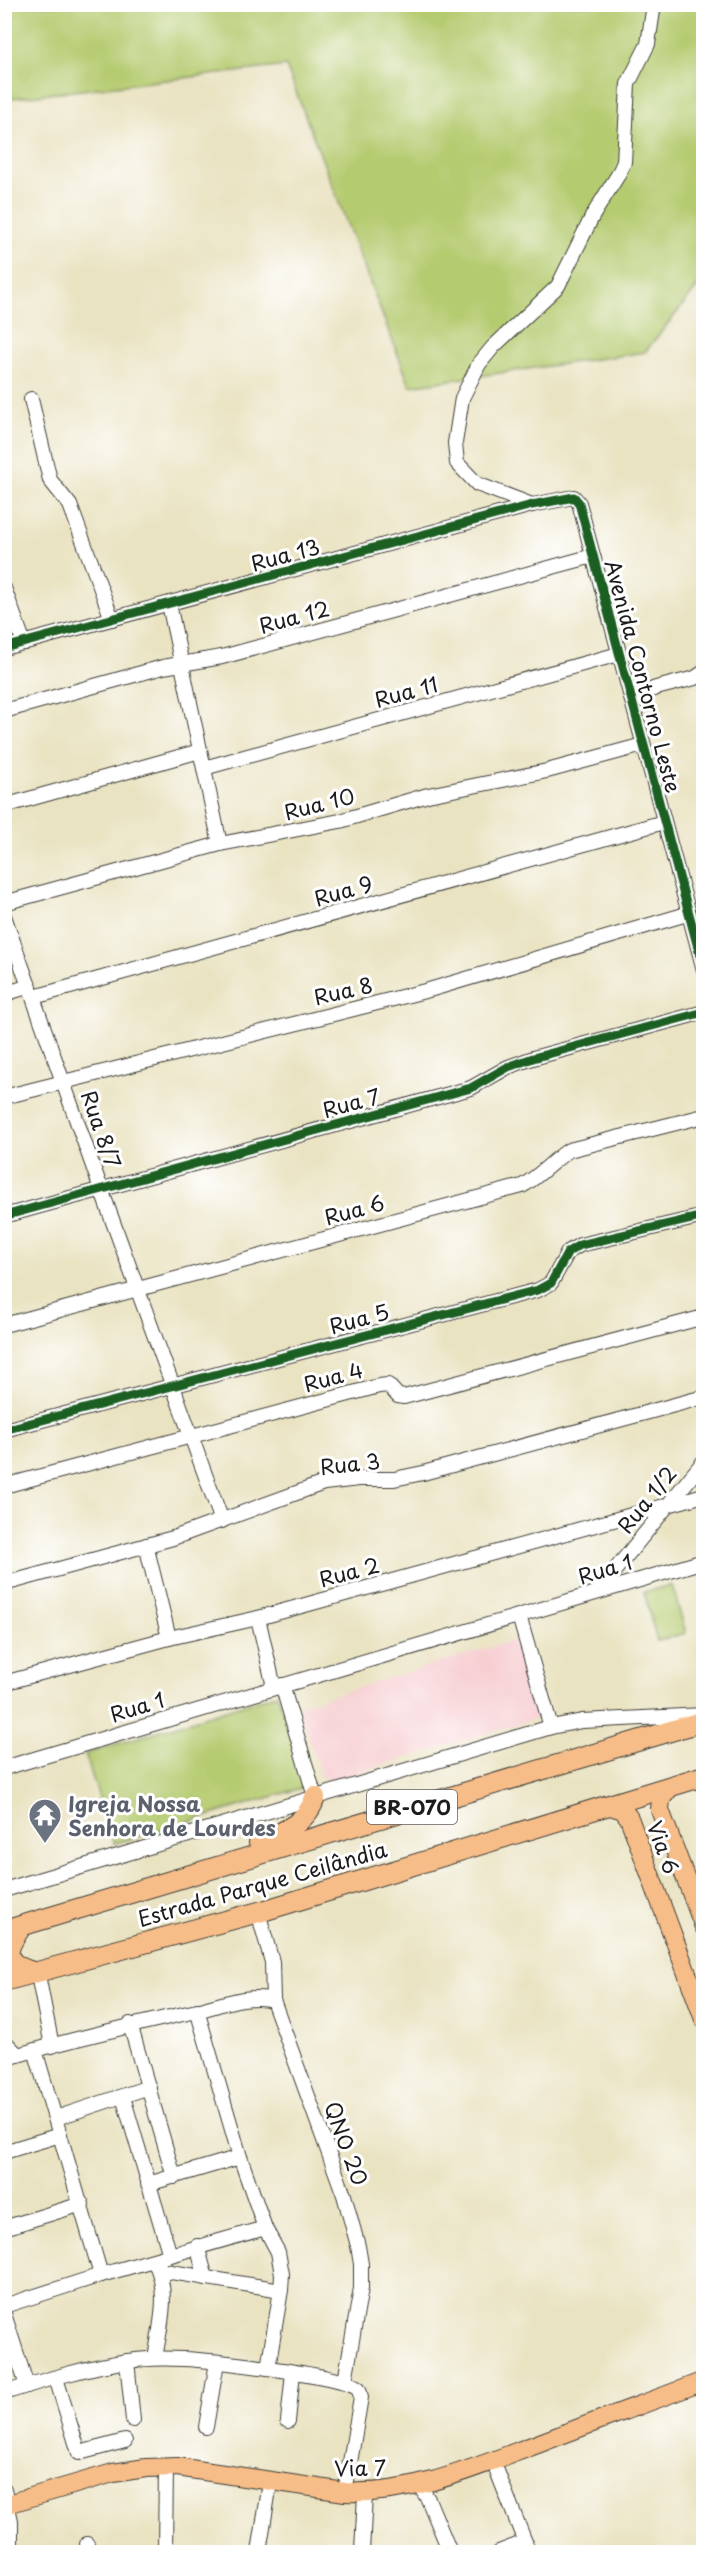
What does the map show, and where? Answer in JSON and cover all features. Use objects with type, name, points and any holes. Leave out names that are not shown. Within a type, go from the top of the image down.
[{"type":"highway","name":"Estrada Parque Ceilândia","points":[[13,1928],[704,1721]]},
{"type":"highway","name":"Estrada Parque Ceilândia","points":[[4,1981],[258,1912],[704,1776]]},
{"type":"highway","points":[[212,1867],[302,1820],[315,1797]]},
{"type":"highway","points":[[13,1928],[7,1955],[10,1962],[16,1967],[35,1971]]},
{"type":"main road","name":"Via 6","points":[[672,1785],[661,1799],[660,1810],[704,1927]]},
{"type":"main road","name":"Via 6","points":[[607,1805],[623,1810],[629,1818],[703,2018]]},
{"type":"main road","name":"Via 7","points":[[6,2499],[146,2468],[177,2467],[270,2483],[365,2494],[419,2485],[493,2461],[704,2381]]},
{"type":"street","points":[[532,505],[477,484],[457,464],[455,443],[462,398],[479,364],[493,347],[558,286],[593,215],[618,175],[624,162],[628,84],[648,44],[654,4]]},
{"type":"street","points":[[31,399],[50,480],[70,505],[112,619]]},
{"type":"street","name":"Rua 13","points":[[4,648],[532,505],[574,497]]},
{"type":"street","name":"Avenida Contorno Leste","points":[[574,497],[579,503],[687,914],[704,970]]},
{"type":"street","name":"Rua 12","points":[[4,711],[183,663],[222,657],[593,556]]},
{"type":"street","points":[[4,588],[24,643]]},
{"type":"street","points":[[169,604],[220,844]]},
{"type":"street","name":"Rua 11","points":[[204,768],[619,654]]},
{"type":"street","points":[[631,698],[656,687],[695,678],[704,672]]},
{"type":"street","name":"Rua 10","points":[[4,903],[220,844],[340,821],[437,792],[547,771],[643,745]]},
{"type":"street","points":[[4,806],[200,751]]},
{"type":"street","name":"Rua 9","points":[[4,994],[32,992],[664,822]]},
{"type":"street","name":"Rua 8","points":[[4,1097],[429,990],[687,914]]},
{"type":"street","name":"Rua 8/7","points":[[4,916],[64,1081],[100,1189],[222,1521]]},
{"type":"street","name":"Rua 7","points":[[4,1216],[471,1088],[508,1067],[533,1058],[704,1012]]},
{"type":"street","name":"Rua 6","points":[[4,1325],[522,1186],[539,1176],[552,1161],[569,1150],[704,1116]]},
{"type":"street","name":"Rua 5","points":[[4,1430],[538,1290],[551,1283],[568,1252],[579,1245],[704,1216]]},
{"type":"street","name":"Rua 4","points":[[4,1486],[379,1386],[388,1385],[398,1396],[404,1397],[704,1317]]},
{"type":"street","name":"Rua 3","points":[[4,1584],[146,1545],[222,1521],[324,1483],[359,1479],[394,1479],[423,1473],[704,1397]]},
{"type":"street","name":"Rua 1/2","points":[[597,1592],[704,1461]]},
{"type":"street","name":"Rua 2","points":[[4,1683],[169,1638],[258,1618],[704,1496]]},
{"type":"street","points":[[146,1545],[169,1638]]},
{"type":"street","name":"Rua 1","points":[[4,1768],[704,1561]]},
{"type":"street","points":[[519,1616],[551,1726]]},
{"type":"street","points":[[258,1618],[315,1797]]},
{"type":"street","points":[[4,1890],[551,1726],[582,1721],[704,1715]]},
{"type":"street","name":"QNO 20","points":[[258,1912],[272,1962],[273,2000],[344,2195],[358,2246],[361,2288],[345,2381]]},
{"type":"street","points":[[35,1971],[52,2046]]},
{"type":"street","points":[[4,2041],[11,2057],[130,2024],[241,2000],[265,1998],[273,2000]]},
{"type":"street","points":[[197,2010],[240,2157],[265,2228],[278,2252],[282,2274],[281,2290],[268,2368]]},
{"type":"street","points":[[130,2024],[174,2177]]},
{"type":"street","points":[[35,2050],[82,2205],[100,2275]]},
{"type":"street","points":[[56,2118],[149,2087]]},
{"type":"street","points":[[123,2097],[170,2254]]},
{"type":"street","points":[[4,2152],[60,2135]]},
{"type":"street","points":[[148,2184],[240,2157]]},
{"type":"street","points":[[4,2229],[82,2205]]},
{"type":"street","points":[[156,2265],[170,2254],[265,2228]]},
{"type":"street","points":[[197,2247],[206,2278]]},
{"type":"street","points":[[27,2386],[5,2314],[100,2275],[156,2265],[206,2278],[281,2290]]},
{"type":"street","points":[[154,2358],[163,2292],[156,2265]]},
{"type":"street","points":[[4,2393],[127,2361],[154,2358],[268,2368],[345,2381],[358,2388],[362,2397],[345,2492]]},
{"type":"street","points":[[127,2361],[133,2420]]},
{"type":"street","points":[[206,2427],[217,2362]]},
{"type":"street","points":[[288,2421],[293,2372]]},
{"type":"street","points":[[56,2378],[79,2453],[125,2441]]},
{"type":"street","points":[[493,2461],[527,2547],[499,2553]]},
{"type":"street","points":[[165,2553],[166,2468]]},
{"type":"street","points":[[259,2553],[270,2483]]},
{"type":"street","points":[[419,2485],[428,2499],[450,2553]]},
{"type":"street","points":[[362,2553],[365,2494]]},
{"type":"street","points":[[6,2499],[11,2553]]},
{"type":"shaded area","points":[[514,1640],[537,1718],[333,1780],[322,1777],[298,1706]]},
{"type":"green space","points":[[4,5],[703,5],[703,280],[645,352],[410,386],[286,66],[5,99]]},
{"type":"green space","points":[[672,1585],[686,1633],[657,1641],[644,1592]]},
{"type":"green space","points":[[277,1694],[311,1785],[114,1844],[85,1754]]},
{"type":"cycle path","points":[[4,648],[532,505],[574,497],[579,503],[704,970]]},
{"type":"cycle path","points":[[4,1216],[471,1088],[508,1067],[533,1058],[704,1012]]},
{"type":"cycle path","points":[[4,1430],[538,1290],[551,1283],[568,1252],[580,1245],[704,1216]]},
{"type":"place","name":"Igreja Nossa Senhora de Lourdes","points":[[45,1844]]}]
